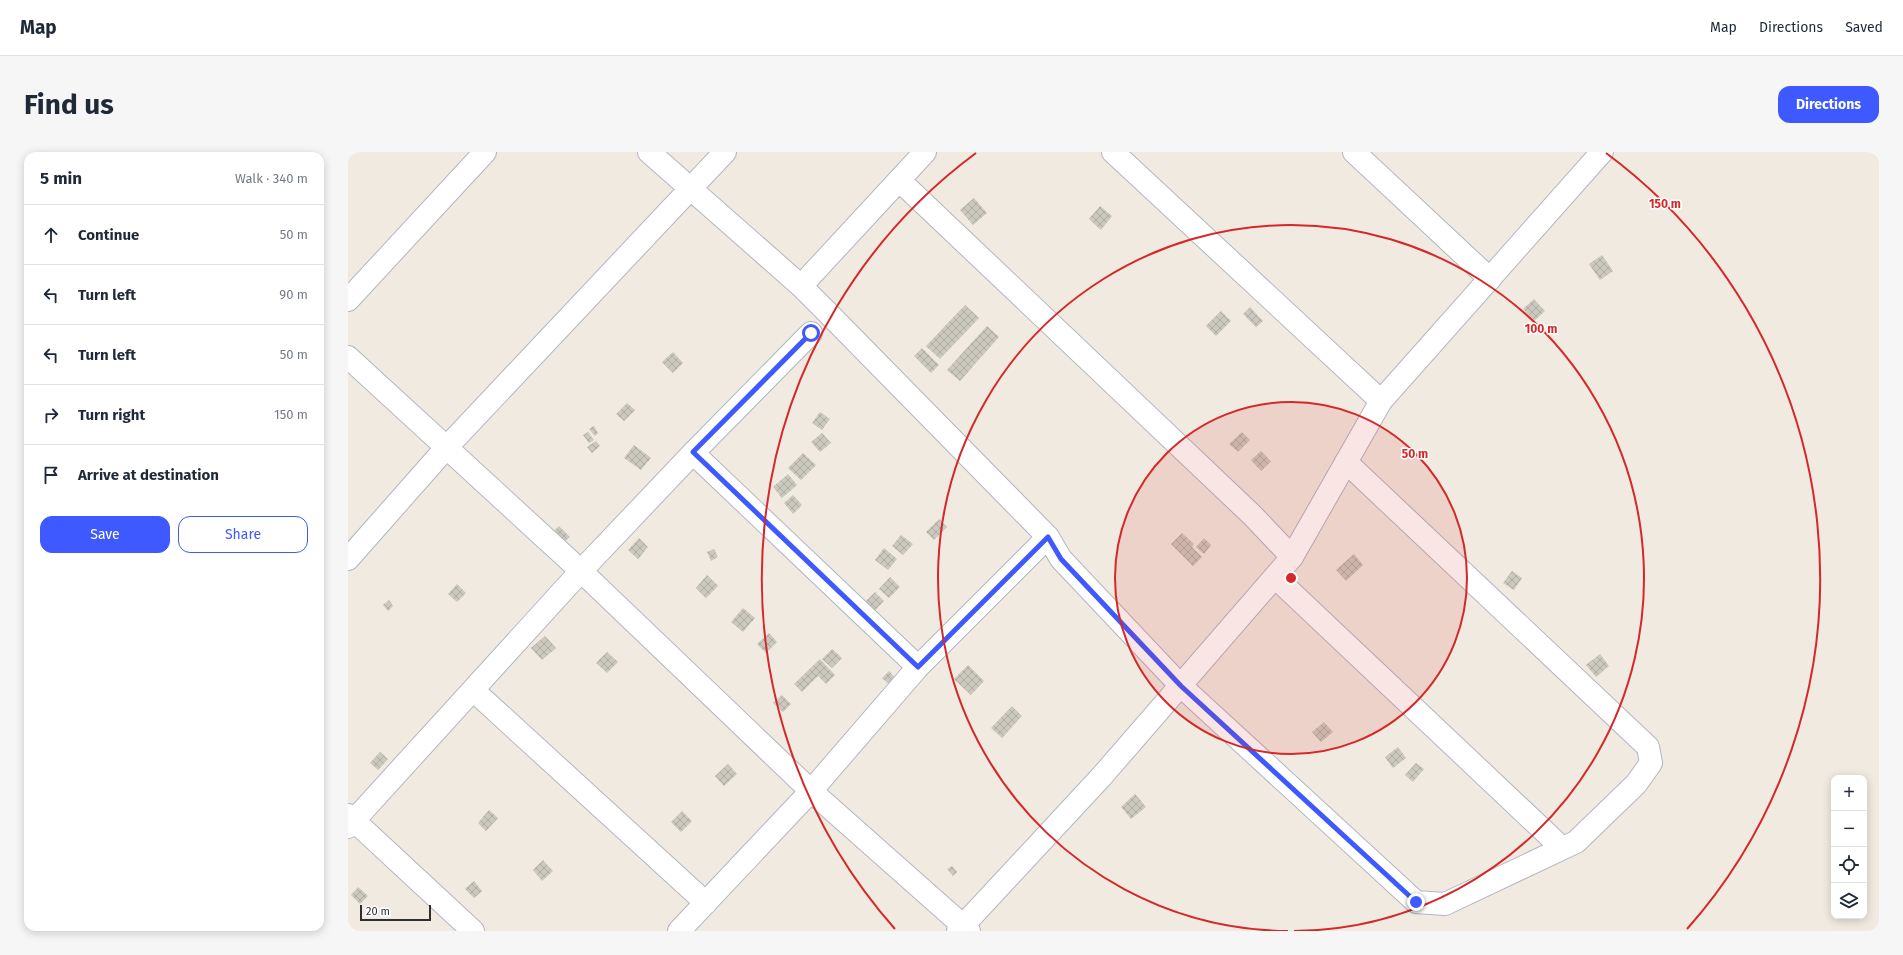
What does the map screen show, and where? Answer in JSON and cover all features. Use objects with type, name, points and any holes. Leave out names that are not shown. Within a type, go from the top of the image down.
[{"type":"street","points":[[348,300],[485,152]]},
{"type":"street","points":[[649,152],[801,286],[1048,537],[1061,559],[1181,686],[1416,902],[1444,904],[1576,842],[1636,784],[1651,763],[1648,747],[1346,462]]},
{"type":"street","points":[[348,559],[446,448],[691,190],[725,152]]},
{"type":"street","points":[[801,286],[925,152]]},
{"type":"street","points":[[1113,152],[1381,401]]},
{"type":"street","points":[[1354,152],[1490,278]]},
{"type":"street","points":[[348,357],[581,571],[811,791],[963,929],[1102,776],[1292,557],[1381,401],[1601,152]]},
{"type":"street","points":[[899,180],[1246,510],[1292,557]]},
{"type":"street","points":[[473,931],[350,821],[693,452],[811,333]]},
{"type":"street","points":[[693,452],[918,667]]},
{"type":"street","points":[[679,931],[811,791],[918,667],[1048,537]]},
{"type":"street","points":[[1275,577],[1562,848]]},
{"type":"street","points":[[473,690],[706,903]]},
{"type":"building","points":[[974,198],[987,213],[973,225],[960,210]]},
{"type":"building","points":[[1100,206],[1112,216],[1101,230],[1089,219]]},
{"type":"building","points":[[1602,255],[1613,271],[1600,280],[1589,264]]},
{"type":"building","points":[[1534,299],[1545,311],[1534,321],[1523,309]]},
{"type":"building","points":[[965,305],[979,318],[940,359],[926,346]]},
{"type":"building","points":[[1250,307],[1263,321],[1256,327],[1243,314]]},
{"type":"building","points":[[1221,311],[1231,321],[1216,336],[1206,326]]},
{"type":"building","points":[[987,326],[999,337],[960,381],[947,370]]},
{"type":"building","points":[[922,348],[939,365],[931,373],[914,356]]},
{"type":"building","points":[[673,352],[683,363],[673,373],[662,362]]},
{"type":"building","points":[[627,403],[635,410],[624,421],[616,414]]},
{"type":"building","points":[[820,412],[830,419],[822,430],[812,423]]},
{"type":"building","points":[[594,426],[598,433],[595,436],[589,429]]},
{"type":"building","points":[[588,432],[594,440],[589,443],[583,435]]},
{"type":"building","points":[[1242,432],[1250,440],[1238,452],[1229,444]]},
{"type":"building","points":[[822,433],[831,443],[820,452],[811,442]]},
{"type":"building","points":[[596,441],[600,446],[592,453],[587,447]]},
{"type":"building","points":[[634,445],[651,458],[641,470],[624,458]]},
{"type":"building","points":[[1261,451],[1271,461],[1261,471],[1251,460]]},
{"type":"building","points":[[803,453],[816,465],[801,480],[788,468]]},
{"type":"building","points":[[788,474],[797,485],[782,498],[773,487]]},
{"type":"building","points":[[793,495],[802,505],[793,514],[784,503]]},
{"type":"building","points":[[939,519],[947,527],[934,540],[926,532]]},
{"type":"building","points":[[559,526],[570,537],[558,547],[549,536]]},
{"type":"building","points":[[1182,533],[1194,544],[1192,547],[1202,557],[1193,566],[1171,544]]},
{"type":"building","points":[[901,535],[913,544],[903,555],[892,546]]},
{"type":"building","points":[[639,538],[648,547],[638,559],[628,550]]},
{"type":"building","points":[[1204,538],[1211,545],[1204,554],[1196,547]]},
{"type":"building","points":[[884,548],[897,559],[888,570],[875,560]]},
{"type":"building","points":[[714,549],[718,557],[711,561],[707,552]]},
{"type":"building","points":[[1354,554],[1363,565],[1346,581],[1336,570]]},
{"type":"building","points":[[1512,571],[1522,578],[1514,590],[1503,583]]},
{"type":"building","points":[[707,575],[718,586],[706,598],[696,588]]},
{"type":"building","points":[[890,577],[900,587],[889,598],[879,589]]},
{"type":"building","points":[[457,584],[466,593],[457,602],[448,594]]},
{"type":"building","points":[[875,592],[884,601],[870,615],[861,606]]},
{"type":"building","points":[[389,600],[393,606],[388,611],[383,605]]},
{"type":"building","points":[[743,608],[755,618],[743,632],[731,622]]},
{"type":"building","points":[[769,633],[777,642],[766,653],[757,644]]},
{"type":"building","points":[[545,636],[556,648],[542,660],[531,648]]},
{"type":"building","points":[[832,649],[842,658],[832,668],[822,659]]},
{"type":"building","points":[[607,652],[618,662],[607,673],[596,663]]},
{"type":"building","points":[[1600,654],[1609,666],[1596,677],[1586,665]]},
{"type":"building","points":[[820,659],[835,675],[826,684],[818,676],[802,692],[794,684]]},
{"type":"building","points":[[968,665],[984,681],[971,695],[954,679]]},
{"type":"building","points":[[889,671],[896,679],[890,685],[882,678]]},
{"type":"building","points":[[782,695],[791,704],[783,712],[773,703]]},
{"type":"building","points":[[1012,706],[1022,716],[1002,738],[991,728]]},
{"type":"building","points":[[1324,722],[1333,732],[1321,742],[1312,732]]},
{"type":"building","points":[[1398,747],[1406,758],[1393,768],[1385,757]]},
{"type":"building","points":[[380,752],[388,759],[378,770],[370,763]]},
{"type":"building","points":[[1416,763],[1424,769],[1413,782],[1405,775]]},
{"type":"building","points":[[728,764],[737,774],[724,786],[715,776]]},
{"type":"building","points":[[1135,794],[1146,807],[1131,819],[1121,807]]},
{"type":"building","points":[[489,810],[498,818],[486,831],[478,823]]},
{"type":"building","points":[[682,811],[692,821],[681,832],[671,822]]},
{"type":"building","points":[[543,860],[553,871],[542,881],[533,870]]},
{"type":"building","points":[[952,866],[957,872],[953,876],[947,869]]},
{"type":"building","points":[[474,881],[482,891],[474,898],[465,889]]},
{"type":"building","points":[[358,887],[368,896],[360,904],[351,895]]},
{"type":"route","points":[[811,333],[693,452],[918,667],[1048,537],[1061,559],[1181,686],[1416,902]]}]
